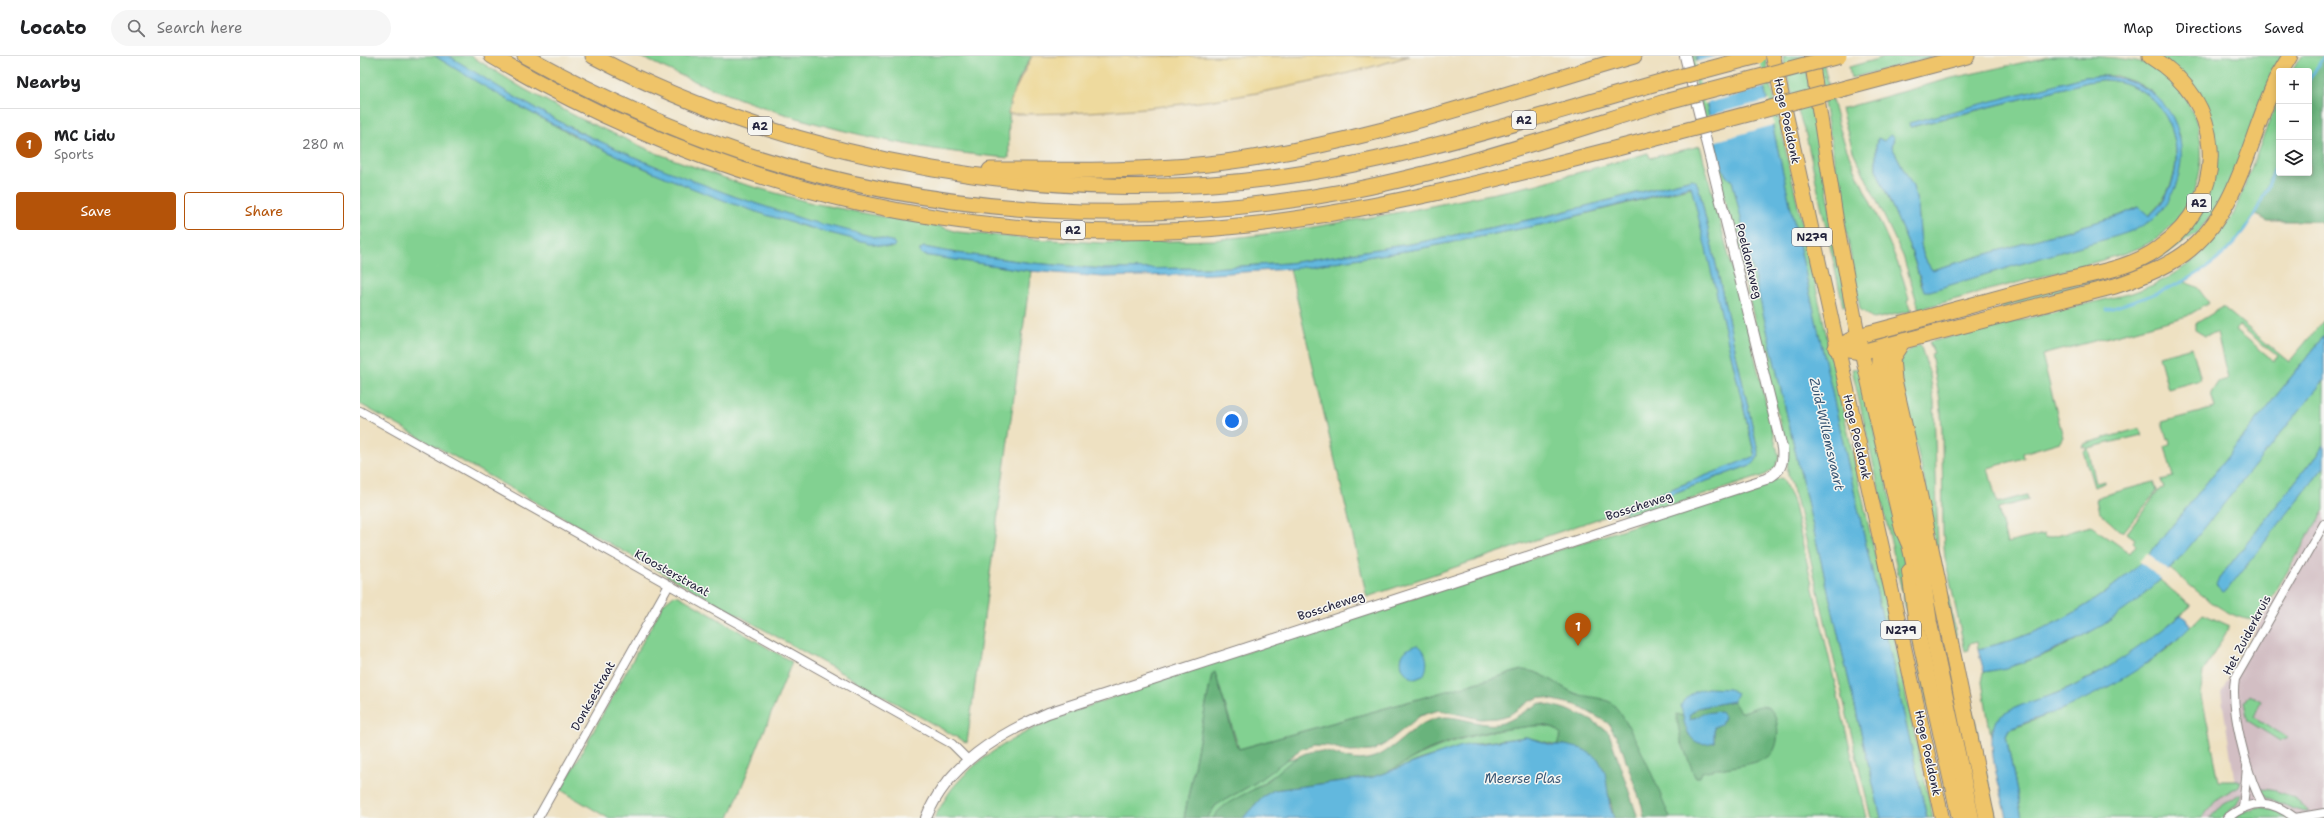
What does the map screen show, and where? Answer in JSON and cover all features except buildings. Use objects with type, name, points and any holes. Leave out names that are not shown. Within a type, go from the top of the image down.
[{"type":"highway","name":"A2","points":[[492,56],[588,109],[661,141],[740,171],[813,192],[887,208],[977,222],[1031,228],[1107,231],[1248,225],[1302,218],[1372,205],[1516,174],[1967,56]]},
{"type":"highway","name":"A2","points":[[525,56],[604,97],[668,125],[741,153],[828,177],[882,189],[980,206],[1029,210],[1162,212],[1246,206],[1306,198],[1356,189],[1425,173],[1668,101],[1839,56]]},
{"type":"highway","name":"A2","points":[[593,56],[683,98],[769,128],[840,149],[937,169],[1030,183],[1071,186],[1153,186],[1292,175],[1420,148],[1758,56]]},
{"type":"highway","name":"A2","points":[[937,169],[1107,171],[1208,164],[1259,156],[1362,135],[1634,56]]},
{"type":"highway","name":"Hoge Poeldonk","points":[[1773,56],[1836,348],[1942,818]]},
{"type":"highway","name":"Hoge Poeldonk","points":[[1811,56],[1837,226],[1858,336],[1902,529],[1909,544],[1923,606],[1929,619],[1972,818]]},
{"type":"highway","name":"A2","points":[[1836,348],[1858,336],[2113,269],[2158,249],[2174,237],[2195,210],[2204,191],[2209,173],[2209,135],[2196,100],[2187,86],[2175,73],[2150,56]]},
{"type":"highway","points":[[2283,68],[2290,56]]},
{"type":"highway","name":"A2","points":[[1836,348],[1862,352],[2115,286],[2149,274],[2184,254],[2215,221],[2228,200],[2246,160],[2269,94],[2276,80]]},
{"type":"highway","points":[[1903,341],[1892,358],[1893,377],[1926,518],[1941,603],[1987,818]]},
{"type":"highway","name":"N279","points":[[1887,345],[1879,359],[1879,374],[1918,545],[1929,619]]},
{"type":"highway","name":"N279","points":[[1902,529],[1916,624],[1959,818]]},
{"type":"street","name":"Poeldonkweg","points":[[1685,56],[1782,448],[1782,464],[1779,471]]},
{"type":"street","name":"Kloosterstraat","points":[[360,411],[952,744],[968,760]]},
{"type":"street","name":"Bosscheweg","points":[[926,818],[950,779],[968,760],[1017,726],[1048,713],[1766,479],[1779,471]]},
{"type":"street","name":"Het Zuiderkruis","points":[[2262,803],[2247,768],[2233,693],[2236,679],[2324,524]]},
{"type":"street","name":"Donksestraat","points":[[538,818],[668,585]]},
{"type":"street","name":"Het Zuiderkruis","points":[[2242,808],[2247,768]]},
{"type":"street","points":[[2227,818],[2242,808],[2262,803],[2281,808],[2295,818],[2324,813]]},
{"type":"shaded area","points":[[2324,509],[2324,818],[2200,818],[2213,799],[2235,784],[2221,692]]},
{"type":"green space","points":[[360,56],[435,56],[515,104],[572,135],[648,170],[729,202],[806,227],[891,248],[733,196],[659,168],[622,152],[516,98],[449,56],[471,56],[524,89],[579,118],[656,153],[736,182],[812,203],[889,218],[932,224],[958,232],[1034,239],[1103,243],[1214,240],[1284,232],[1407,211],[1534,185],[1648,153],[1650,158],[1700,146],[1747,325],[1779,457],[1775,468],[1765,475],[1625,521],[1625,511],[1753,464],[1759,456],[1699,189],[1692,179],[1543,217],[1416,243],[1289,263],[1211,268],[1104,269],[1032,263],[924,247],[920,252],[923,255],[1031,271],[967,743],[360,404]]},
{"type":"green space","points":[[639,56],[1032,56],[1013,94],[1009,117],[1009,158],[961,153],[913,145],[866,136],[819,124],[728,94]]},
{"type":"green space","points":[[1689,56],[1696,56],[1719,160],[1726,176],[1732,180],[1881,818],[1871,818],[1797,501],[1788,475],[1785,443]]},
{"type":"green space","points":[[1757,56],[1765,56],[1933,818],[1927,818]]},
{"type":"green space","points":[[1783,56],[1804,56],[1847,305],[1843,306],[1806,135],[1790,88]]},
{"type":"green space","points":[[1816,56],[1822,56],[1834,109],[1842,136],[1852,162],[1891,246],[1904,280],[1909,299],[1907,300],[1911,311],[1874,319],[1860,309]]},
{"type":"green space","points":[[1888,56],[1935,56],[1851,78],[1849,67]]},
{"type":"green space","points":[[2053,56],[2088,56],[2145,63],[2169,79],[2186,100],[2197,123],[2201,149],[2199,175],[2191,199],[2176,222],[2154,240],[2137,249],[2084,265],[1919,309],[1903,256],[1853,151],[1841,109],[1952,78]],"holes":[[[2117,76],[2137,83],[2152,92],[2173,118],[2180,136],[2176,185],[2159,212],[2148,222],[2107,238],[1929,291],[1921,285],[1912,253],[1876,169],[1876,145],[1878,138],[1884,141],[1894,140],[1892,147],[1913,187],[1918,206],[1921,245],[1924,258],[1932,270],[2121,215],[2138,207],[2148,216],[2164,198],[2173,177],[2176,155],[2173,133],[2164,113],[2149,97],[2130,85],[2106,80],[2088,82],[1911,127],[1909,124],[2084,77]]]},
{"type":"green space","points":[[2159,56],[2286,56],[2281,68],[2276,68],[2276,79],[2221,203],[2197,233],[2162,257],[2140,267],[2116,276],[2002,308],[2001,304],[2114,272],[2190,226],[2212,134]]},
{"type":"green space","points":[[2301,56],[2324,56],[2312,75],[2312,68],[2294,68]]},
{"type":"green space","points":[[2324,56],[2324,225],[2319,221],[2268,221],[2255,215],[2276,162],[2276,176],[2312,176],[2312,75]]},
{"type":"green space","points":[[2276,104],[2276,166],[2260,203],[2235,242],[2213,263],[2185,282],[2197,287],[2209,303],[2187,316],[2042,355],[2063,437],[2060,442],[2023,453],[2024,458],[1988,468],[1997,503],[2027,495],[2028,500],[1998,508],[2007,543],[2044,534],[2045,538],[2091,526],[2130,553],[2136,545],[2133,542],[2135,539],[2127,533],[2160,489],[2164,488],[2161,480],[2173,477],[2165,446],[2170,444],[2169,438],[2167,439],[2162,422],[2215,408],[2211,393],[2218,382],[2228,379],[2217,333],[2205,336],[2195,330],[2195,324],[2223,307],[2289,362],[2324,320],[2324,336],[2148,556],[2129,573],[2090,603],[2049,626],[2003,643],[1978,649],[1977,642],[1969,644],[1969,650],[1965,651],[1945,558],[1943,533],[1942,429],[1940,400],[1931,354],[1934,353],[1929,342],[2132,293],[2153,285],[2195,260],[2223,230],[2234,213]],"holes":[[[2239,325],[2277,356],[2274,361],[2235,329]]]},
{"type":"green space","points":[[1692,187],[1755,457],[1624,507],[1625,511],[1612,514],[1367,597],[1290,269],[1418,249],[1545,224]]},
{"type":"green space","points":[[1920,344],[1930,375],[1934,401],[1938,550],[1996,818],[1991,818],[1930,520],[1927,493],[1900,374],[1900,363],[1904,355]]},
{"type":"green space","points":[[2192,347],[2201,380],[2168,389],[2159,356]]},
{"type":"green space","points":[[1860,368],[1902,549],[1953,818],[1852,369]]},
{"type":"green space","points":[[2324,380],[2324,445],[2218,580],[2253,556],[2324,467],[2324,510],[2259,619],[2248,619],[2236,616],[2212,603],[2170,569]]},
{"type":"green space","points":[[2140,428],[2142,435],[2088,448],[2096,483],[2105,481],[2105,483],[2094,487],[2083,451],[2086,450],[2086,447],[2082,447],[2084,444]]},
{"type":"green space","points":[[1780,478],[1783,479],[1793,502],[1866,818],[1670,818],[1635,740],[1591,698],[1581,696],[1522,670],[1239,749],[1215,673],[1212,674],[1184,818],[934,818],[955,785],[996,749],[1069,713],[1146,685]]},
{"type":"green space","points":[[2154,482],[2157,491],[2124,531],[2120,531],[2099,512],[2096,500],[2101,496]]},
{"type":"green space","points":[[2160,580],[2191,606],[2148,642],[2124,659],[2068,689],[2015,708],[1992,728],[1991,737],[1982,682],[1984,672],[2009,667],[2033,659],[2078,639],[2120,612]]},
{"type":"green space","points":[[674,595],[679,596],[792,662],[729,818],[608,818],[561,790],[664,603]]},
{"type":"green space","points":[[2203,614],[2230,626],[2203,672],[2201,692],[2219,781],[2241,781],[2239,786],[2218,798],[2202,818],[2022,818],[2006,736],[2009,730],[2061,710],[2151,661],[2172,645]]},
{"type":"green space","points":[[1522,670],[1542,675],[1577,694],[1606,700],[1617,709],[1635,737],[1670,818],[1644,818],[1642,806],[1620,743],[1608,723],[1576,705],[1540,697],[1530,701],[1509,715],[1497,718],[1480,719],[1439,710],[1420,716],[1385,744],[1372,751],[1350,752],[1330,746],[1314,745],[1301,749],[1255,783],[1216,805],[1207,818],[1184,818],[1212,674],[1215,672],[1236,744],[1239,749]]},
{"type":"green space","points":[[2249,694],[2261,701],[2254,717],[2288,738],[2280,741],[2248,721],[2244,702]]},
{"type":"green space","points":[[1733,701],[1740,712],[1760,706],[1767,707],[1772,711],[1775,716],[1778,731],[1776,746],[1773,752],[1762,760],[1702,772],[1700,777],[1695,777],[1681,741],[1676,714],[1683,716],[1689,735],[1714,742],[1714,727],[1716,725],[1695,717],[1690,720],[1689,715],[1697,708]]},
{"type":"green space","points":[[1541,703],[1560,707],[1586,717],[1609,733],[1638,818],[1614,818],[1609,796],[1565,745],[1557,745],[1561,734],[1558,730],[1550,726],[1540,725],[1488,732],[1451,741],[1428,750],[1394,769],[1373,777],[1274,790],[1262,797],[1243,818],[1213,818],[1224,806],[1266,782],[1289,763],[1303,754],[1317,751],[1360,760],[1367,759],[1385,752],[1417,728],[1434,719],[1450,717],[1482,724],[1498,724],[1515,718]]},
{"type":"green space","points":[[1532,726],[1548,726],[1558,731],[1561,734],[1557,745],[1526,737],[1477,743],[1419,760],[1386,774],[1438,747],[1474,735]]},
{"type":"green space","points":[[1303,755],[1213,818],[1207,818],[1216,805],[1255,783],[1283,761]]},
{"type":"green space","points":[[2259,789],[2273,790],[2287,795],[2299,802],[2309,812],[2297,810],[2282,804],[2267,797]]},
{"type":"green space","points":[[2242,793],[2236,805],[2222,818],[2210,818],[2221,805]]},
{"type":"green space","points":[[2258,807],[2274,809],[2290,818],[2234,818],[2243,812]]},
{"type":"sand","points":[[1032,56],[1409,56],[1310,82],[1211,100],[1111,111],[1008,114],[1012,96]]},
{"type":"water","points":[[435,56],[449,56],[518,99],[575,130],[650,164],[733,196],[809,221],[891,241],[895,244],[894,247],[885,247],[786,221],[747,209],[690,187],[615,155],[541,118],[470,78]]},
{"type":"water","name":"Zuid-Willemsvaart","points":[[1696,56],[1757,56],[1927,818],[1881,818],[1732,180],[1726,176],[1719,160]]},
{"type":"water","points":[[2101,76],[2123,79],[2143,87],[2160,100],[2173,118],[2181,145],[2181,160],[2175,188],[2160,212],[2149,222],[2134,230],[1930,291],[1924,291],[1912,253],[1876,169],[1876,145],[1878,138],[1884,141],[1890,135],[1894,137],[1892,147],[1913,187],[1918,206],[1921,245],[1924,258],[1932,270],[2121,215],[2139,207],[2149,216],[2165,198],[2174,177],[2176,155],[2173,133],[2164,113],[2149,97],[2130,85],[2106,80],[2088,82],[1910,127],[1909,123],[2084,77]]},
{"type":"water","points":[[1692,179],[1696,181],[1699,189],[1759,456],[1753,464],[1625,511],[1624,508],[1755,456],[1691,186],[1545,224],[1418,249],[1290,269],[1212,274],[1103,277],[1031,271],[923,255],[920,252],[920,249],[924,247],[1032,263],[1104,269],[1211,268],[1289,263],[1416,243],[1543,217]]},
{"type":"water","points":[[2324,336],[2324,380],[2189,547],[2160,580],[2133,604],[2103,625],[2077,639],[2040,656],[2007,668],[1984,672],[1978,649],[2027,635],[2070,615],[2110,589],[2148,556]]},
{"type":"water","points":[[2324,445],[2324,467],[2227,590],[2223,592],[2216,585],[2218,580]]},
{"type":"water","points":[[2181,615],[2187,619],[2190,627],[2146,664],[2095,694],[2009,730],[2006,736],[2022,818],[2007,818],[1993,755],[1992,742],[1996,720],[2012,709],[2059,693],[2098,673],[2140,646]]},
{"type":"water","points":[[1418,645],[1426,656],[1427,664],[1423,676],[1415,679],[1404,671],[1401,661],[1402,656],[1406,651],[1411,647]]},
{"type":"water","points":[[1707,688],[1729,689],[1737,693],[1733,701],[1697,708],[1689,715],[1690,720],[1705,713],[1721,711],[1724,717],[1721,724],[1714,727],[1714,742],[1705,744],[1698,743],[1689,734],[1681,705],[1686,698],[1692,694]]},
{"type":"water","name":"Meerse Plas","points":[[1526,737],[1552,745],[1565,745],[1583,749],[1598,759],[1605,772],[1610,807],[1614,818],[1243,818],[1262,797],[1274,790],[1373,777],[1462,746]]},
{"type":"pier","points":[[1717,56],[1759,56],[1766,87],[1704,104],[1695,62]]},
{"type":"pier","points":[[1769,100],[1774,125],[1713,142],[1707,116]]},
{"type":"pier","points":[[2147,553],[2170,572],[2162,580],[2139,561]]},
{"type":"waterway","points":[[2312,75],[2324,56]]},
{"type":"waterway","points":[[2106,310],[2170,288],[2195,275],[2217,260],[2236,241],[2253,218],[2267,189],[2276,164]]},
{"type":"place","name":"MC Lidu","points":[[1578,646]]}]
